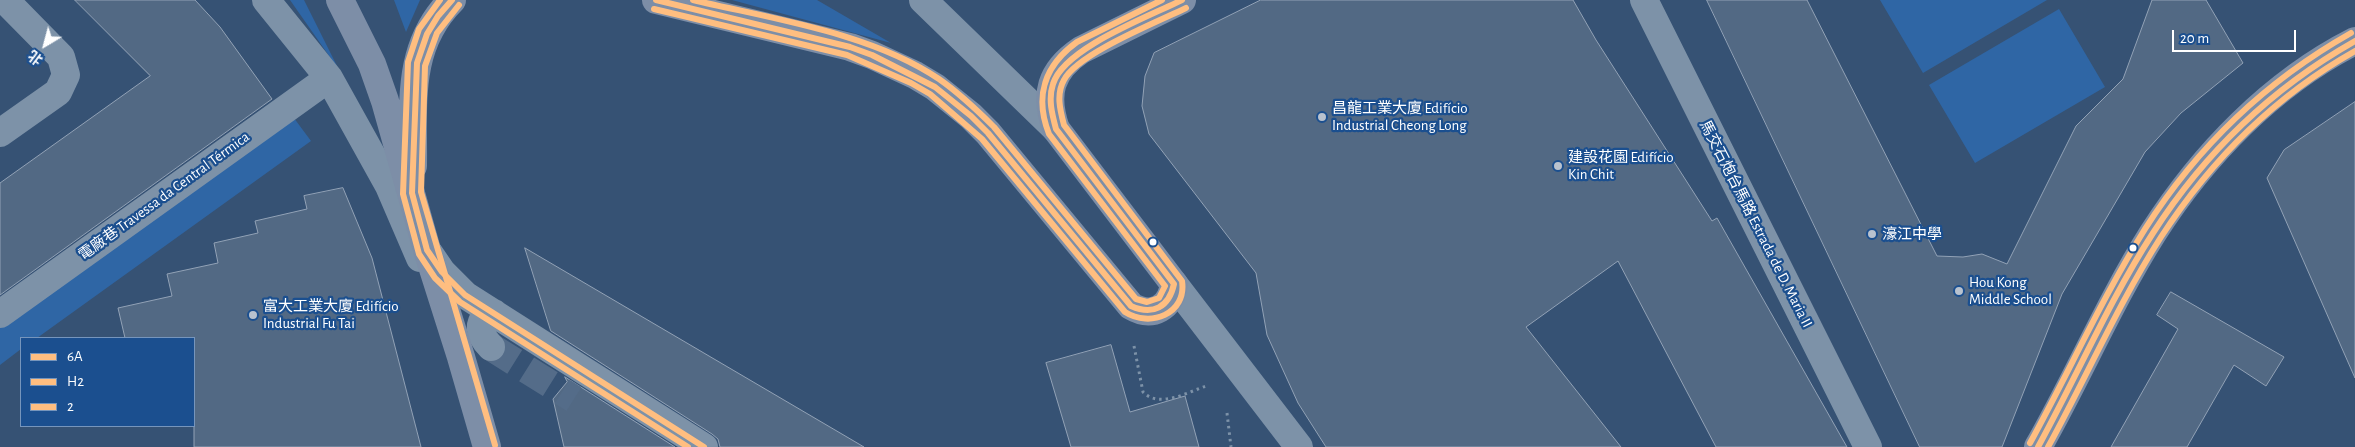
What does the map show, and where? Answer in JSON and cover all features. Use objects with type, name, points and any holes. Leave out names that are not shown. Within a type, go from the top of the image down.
[{"type":"main road","points":[[340,0],[372,64],[385,101],[427,250],[462,357],[487,447]]},
{"type":"main road","points":[[412,193],[416,64],[429,29],[452,0]]},
{"type":"main road","points":[[656,0],[850,48],[894,64],[935,87],[971,116],[988,133],[1126,299],[1138,310],[1155,312],[1169,302],[1174,284],[1056,128],[1050,111],[1049,93],[1055,75],[1066,60],[1081,50],[1182,0]]},
{"type":"main road","points":[[2038,447],[2140,257],[2177,198],[2204,163],[2266,101],[2301,74],[2355,42]]},
{"type":"street","points":[[0,133],[58,92],[66,75],[61,57],[4,0]]},
{"type":"street","points":[[266,0],[329,78],[390,186],[462,357]]},
{"type":"street","points":[[924,0],[1056,128]]},
{"type":"street","name":"馬交石炮台馬路 Estrada de D. Maria II","points":[[1644,0],[1868,447]]},
{"type":"street","name":"電廠巷 Travessa da Central Térmica","points":[[0,314],[329,78]]},
{"type":"street","points":[[427,250],[452,283],[465,295],[704,447]]},
{"type":"street","points":[[1174,284],[1299,447]]},
{"type":"street","points":[[492,346],[481,334],[480,326],[486,315],[494,313]]},
{"type":"path","points":[[1126,299],[1143,392],[1148,398],[1161,401],[1243,374]]},
{"type":"shaded area","points":[[290,0],[304,0],[339,70]]},
{"type":"shaded area","points":[[394,0],[420,0],[406,32]]},
{"type":"shaded area","points":[[732,0],[817,0],[891,43]]},
{"type":"shaded area","points":[[1880,0],[2047,0],[1923,73]]},
{"type":"shaded area","points":[[2059,9],[2105,87],[1975,163],[1929,85]]},
{"type":"shaded area","points":[[288,110],[311,141],[38,337],[20,337],[20,350],[0,365],[0,317]]},
{"type":"building","points":[[75,0],[195,0],[220,27],[272,99],[0,295],[0,183],[150,76]]},
{"type":"building","points":[[1261,0],[1573,0],[1596,40],[1712,221],[1717,218],[1847,447],[1716,447],[1618,261],[1526,327],[1621,447],[1326,447],[1298,403],[1267,335],[1256,273],[1149,134],[1142,106],[1145,76],[1154,53]]},
{"type":"building","name":"濠江中學","points":[[1707,0],[1807,0],[1937,256],[1963,257],[1982,254],[2007,264],[2076,126],[2123,79],[2152,0],[2206,0],[2243,63],[2181,113],[2145,152],[2062,294],[2002,447],[1920,447]]},
{"type":"building","points":[[2355,102],[2355,378],[2267,178],[2284,150]]},
{"type":"building","name":"富大工業大廈 Edifício Industrial Fu Tai","points":[[343,188],[372,258],[421,447],[194,447],[195,337],[125,337],[118,308],[172,296],[167,274],[218,263],[214,243],[258,233],[255,221],[307,209],[304,196]]},
{"type":"building","points":[[525,248],[864,447],[720,447],[718,439],[712,434],[551,331]]},
{"type":"building","points":[[2171,292],[2284,357],[2266,386],[2234,365],[2187,447],[2111,447],[2178,329],[2157,315]]},
{"type":"building","points":[[1111,345],[1130,412],[1185,396],[1199,447],[1071,447],[1046,363]]},
{"type":"building","points":[[565,377],[675,447],[564,447],[553,399],[567,382]]},
{"type":"tunnel","points":[[491,347],[574,399]]},
{"type":"transit line","name":"H2","points":[[440,0],[419,29],[408,62],[403,194],[419,254],[435,278],[460,302],[688,447]]},
{"type":"transit line","name":"6A","points":[[452,0],[438,16],[427,34],[417,63],[412,193],[427,250],[442,272],[465,295],[704,447]]},
{"type":"transit line","name":"6A","points":[[656,0],[850,47],[872,55],[935,87],[971,116],[988,133],[1131,306],[1146,310],[1164,304],[1172,292],[1174,284],[1056,129],[1051,95],[1053,84],[1060,71],[1073,58],[1109,35],[1182,0]]},
{"type":"transit line","name":"2","points":[[693,0],[788,21],[852,39],[912,63],[939,79],[968,102],[994,127],[1136,299],[1147,302],[1159,298],[1165,286],[1049,134],[1043,107],[1043,94],[1045,82],[1050,71],[1066,51],[1077,42],[1162,0]]},
{"type":"transit line","name":"2","points":[[459,5],[437,33],[425,66],[421,192],[495,445]]},
{"type":"transit line","name":"H2","points":[[654,9],[847,55],[911,83],[930,94],[982,139],[1125,312],[1145,319],[1165,315],[1173,310],[1179,302],[1182,292],[1182,281],[1064,125],[1059,96],[1064,80],[1084,60],[1138,30],[1186,8]]},
{"type":"transit line","name":"2","points":[[2030,443],[2129,255],[2165,199],[2211,144],[2262,94],[2290,72],[2351,33]]},
{"type":"transit line","name":"6A","points":[[2038,447],[2122,285],[2173,203],[2195,175],[2242,124],[2296,79],[2355,41]]},
{"type":"transit line","name":"H2","points":[[2048,447],[2145,262],[2180,209],[2223,156],[2272,109],[2298,88],[2355,51]]},
{"type":"place","name":"昌龍工業大廈 Edifício Industrial Cheong Long","points":[[1322,117]]},
{"type":"place","name":"建設花園 Edifício Kin Chit","points":[[1558,166]]},
{"type":"place","name":"濠江中學","points":[[1872,234]]},
{"type":"place","name":"Hou Kong Middle School","points":[[1959,291]]},
{"type":"place","name":"富大工業大廈 Edifício Industrial Fu Tai","points":[[253,315]]}]
